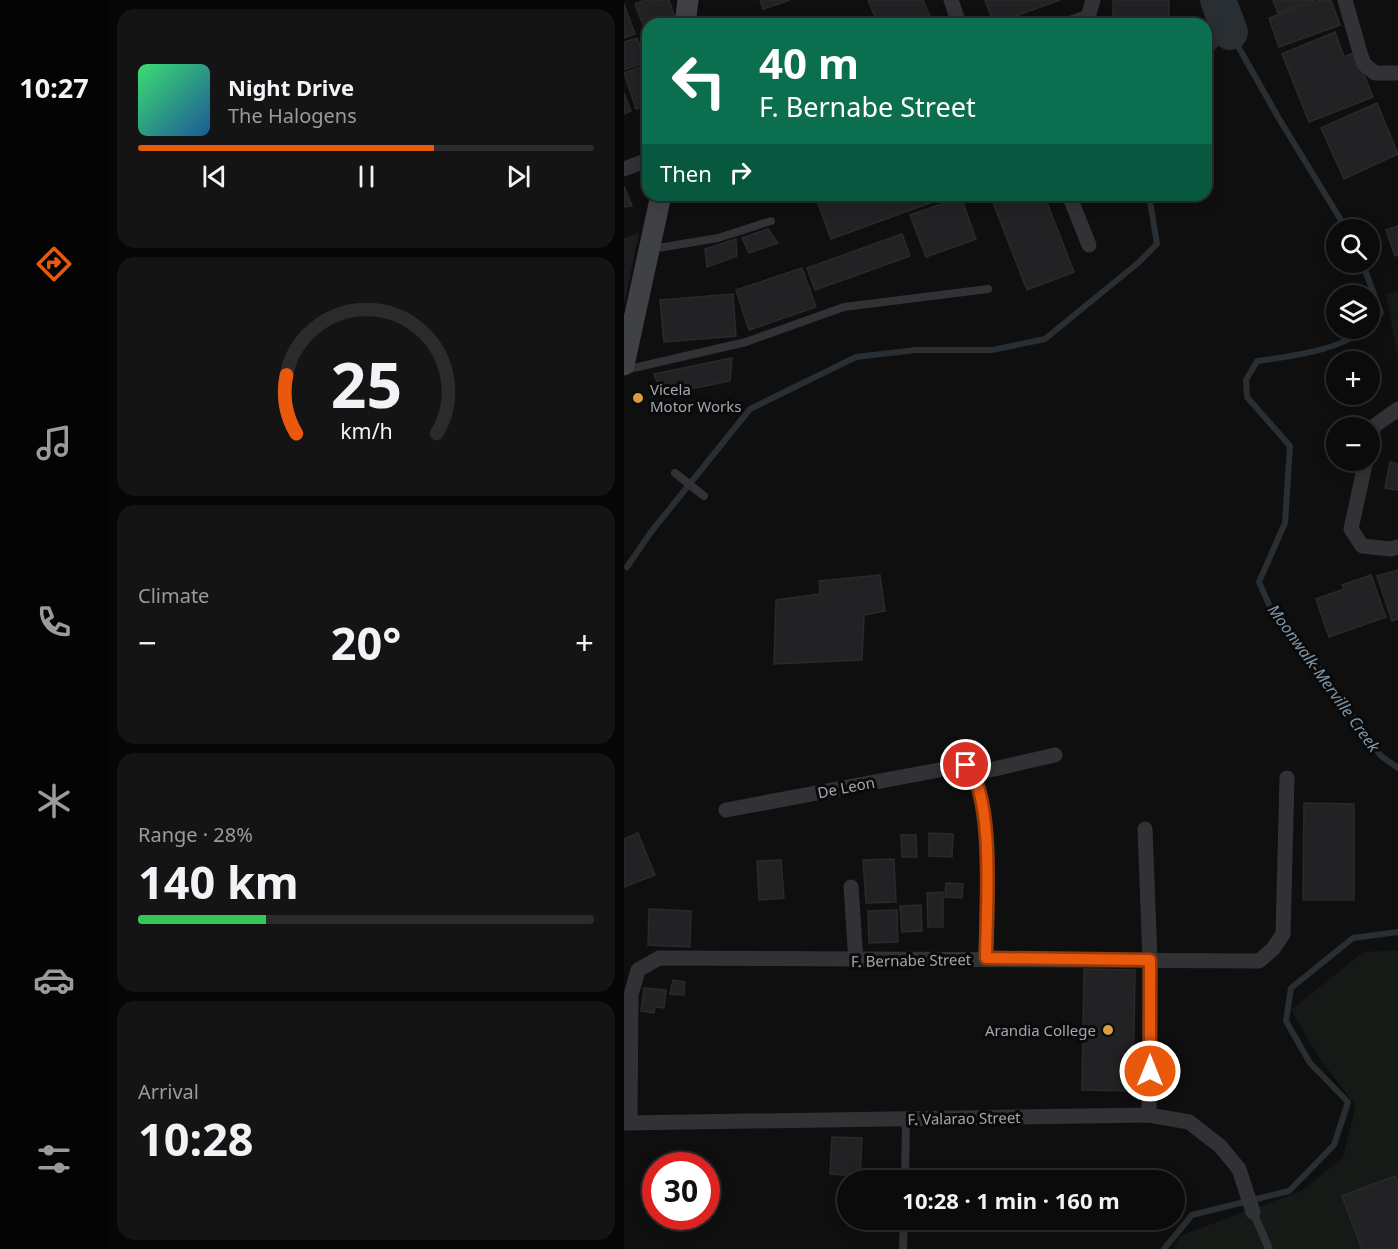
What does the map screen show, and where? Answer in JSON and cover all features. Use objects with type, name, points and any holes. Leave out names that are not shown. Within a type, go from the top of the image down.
[{"type":"main road","points":[[686,18],[688,0]]},
{"type":"main road","points":[[624,365],[660,201]]},
{"type":"street","points":[[951,0],[957,18]]},
{"type":"street","points":[[1089,18],[1093,0]]},
{"type":"street","points":[[1345,0],[1361,56],[1369,70],[1382,75],[1398,73]]},
{"type":"street","points":[[624,169],[642,162]]},
{"type":"street","points":[[1072,201],[1089,245]]},
{"type":"street","points":[[1380,422],[1398,409]]},
{"type":"street","points":[[1364,471],[1351,529],[1362,546],[1391,549],[1398,547]]},
{"type":"street","name":"De Leon","points":[[726,810],[1055,755]]},
{"type":"street","points":[[969,769],[985,810],[986,958]]},
{"type":"street","name":"F. Bernabe Street","points":[[627,1123],[631,995],[638,970],[659,958],[856,961],[986,958],[1259,961],[1273,949],[1283,934],[1287,778]]},
{"type":"street","points":[[1145,829],[1150,960],[1149,1115]]},
{"type":"street","points":[[851,887],[856,961]]},
{"type":"street","name":"F. Valarao Street","points":[[627,1123],[1149,1115],[1189,1122],[1220,1146],[1239,1169],[1253,1211]]},
{"type":"lane","points":[[651,249],[718,237],[771,221]]},
{"type":"lane","points":[[624,371],[746,342],[844,307],[988,289]]},
{"type":"lane","points":[[675,473],[704,496]]},
{"type":"lane","points":[[905,1170],[906,1119]]},
{"type":"lane","points":[[1253,1211],[1269,1249]]},
{"type":"lane","points":[[903,1249],[904,1230]]},
{"type":"shaded area","points":[[639,233],[624,306],[624,238]]},
{"type":"shaded area","points":[[1398,292],[1398,360],[1386,294]]},
{"type":"shaded area","points":[[1398,950],[1398,1249],[1174,1249],[1179,1236],[1301,1191],[1343,1158],[1356,1106],[1317,1055],[1291,1010],[1363,952]]},
{"type":"building","points":[[645,0],[669,0],[675,18],[642,18],[642,22],[635,4]]},
{"type":"building","points":[[760,0],[790,0],[763,9]]},
{"type":"building","points":[[868,0],[923,0],[930,18],[876,18]]},
{"type":"building","points":[[985,0],[1060,0],[1010,18],[992,18]]},
{"type":"building","points":[[1113,0],[1169,0],[1169,18],[1113,18]]},
{"type":"building","points":[[1273,0],[1315,0],[1278,13]]},
{"type":"building","points":[[1321,0],[1331,0],[1340,25],[1279,47],[1269,18]]},
{"type":"building","points":[[624,4],[635,34],[624,38]]},
{"type":"building","points":[[1335,32],[1344,57],[1355,52],[1373,97],[1309,122],[1282,54]]},
{"type":"building","points":[[637,38],[642,51],[642,63],[624,70],[624,42]]},
{"type":"building","points":[[642,66],[642,107],[636,109],[624,73]]},
{"type":"building","points":[[624,93],[631,111],[624,114]]},
{"type":"building","points":[[1377,103],[1398,154],[1344,179],[1321,128]]},
{"type":"building","points":[[624,186],[632,206],[624,207]]},
{"type":"building","points":[[817,201],[936,201],[831,239]]},
{"type":"building","points":[[950,201],[962,201],[976,239],[926,257],[910,215]]},
{"type":"building","points":[[992,201],[1046,201],[1074,272],[1027,290]]},
{"type":"building","points":[[1398,226],[1398,255],[1395,256],[1386,230]]},
{"type":"building","points":[[768,229],[778,243],[749,253],[742,238]]},
{"type":"building","points":[[902,234],[910,256],[815,290],[807,268]]},
{"type":"building","points":[[736,239],[737,256],[707,267],[705,249]]},
{"type":"building","points":[[802,268],[816,307],[749,330],[736,290]]},
{"type":"building","points":[[733,294],[736,336],[664,342],[660,300]]},
{"type":"building","points":[[732,358],[730,381],[662,395],[654,374]]},
{"type":"building","points":[[1390,462],[1398,464],[1398,490],[1385,488]]},
{"type":"building","points":[[1398,570],[1398,619],[1392,621],[1377,576]]},
{"type":"building","points":[[880,575],[885,611],[864,615],[862,660],[774,664],[776,600],[820,594],[819,581]]},
{"type":"building","points":[[1371,575],[1386,617],[1329,637],[1316,599],[1344,589],[1342,585]]},
{"type":"building","points":[[1304,803],[1354,804],[1354,900],[1303,900]]},
{"type":"building","points":[[638,833],[655,875],[624,887],[624,839]]},
{"type":"building","points":[[929,833],[953,834],[952,857],[929,856]]},
{"type":"building","points":[[901,835],[916,835],[917,857],[902,857]]},
{"type":"building","points":[[894,859],[896,902],[866,903],[863,860]]},
{"type":"building","points":[[781,860],[784,898],[759,900],[757,861]]},
{"type":"building","points":[[946,883],[963,884],[962,898],[945,897]]},
{"type":"building","points":[[943,892],[943,927],[928,927],[927,893]]},
{"type":"building","points":[[921,905],[922,931],[902,932],[900,906]]},
{"type":"building","points":[[649,909],[691,911],[690,947],[648,945]]},
{"type":"building","points":[[897,910],[898,942],[869,943],[868,911]]},
{"type":"building","name":"Arandia College","points":[[1084,969],[1135,970],[1133,1091],[1082,1090]]},
{"type":"building","points":[[673,980],[685,982],[684,995],[670,994]]},
{"type":"building","points":[[644,988],[666,990],[664,1008],[655,1007],[654,1013],[641,1011]]},
{"type":"building","points":[[832,1137],[862,1138],[860,1170],[837,1170],[837,1174],[830,1174]]},
{"type":"building","points":[[1395,1176],[1398,1183],[1398,1249],[1362,1249],[1342,1196]]},
{"type":"waterway","name":"Moonwalk-Merville Creek","points":[[1218,0],[1230,32]]},
{"type":"waterway","name":"Moonwalk-Merville Creek","points":[[1212,48],[1230,32],[1278,117],[1340,219]]},
{"type":"waterway","name":"Moonwalk-Merville Creek","points":[[627,567],[651,532],[750,409],[856,357],[916,350],[992,350],[1045,339],[1138,263],[1157,244],[1150,201]]},
{"type":"waterway","name":"Moonwalk-Merville Creek","points":[[1366,273],[1371,285]]},
{"type":"waterway","name":"Moonwalk-Merville Creek","points":[[1380,310],[1380,314]]},
{"type":"waterway","name":"Moonwalk-Merville Creek","points":[[1349,339],[1299,355],[1257,361],[1246,380],[1247,397],[1290,446],[1285,523],[1259,582],[1274,616],[1308,653],[1381,756],[1398,768]]},
{"type":"waterway","name":"Moonwalk-Merville Creek","points":[[1164,1249],[1192,1215],[1289,1191],[1334,1145],[1348,1102],[1310,1063],[1286,1021],[1291,988],[1353,938],[1398,932]]},
{"type":"place","name":"Vicela Motor Works","points":[[638,398]]},
{"type":"place","name":"Arandia College","points":[[1108,1030]]},
{"type":"route","points":[[966,765],[970,768],[985,810],[986,958],[1150,960],[1150,1071]]}]
